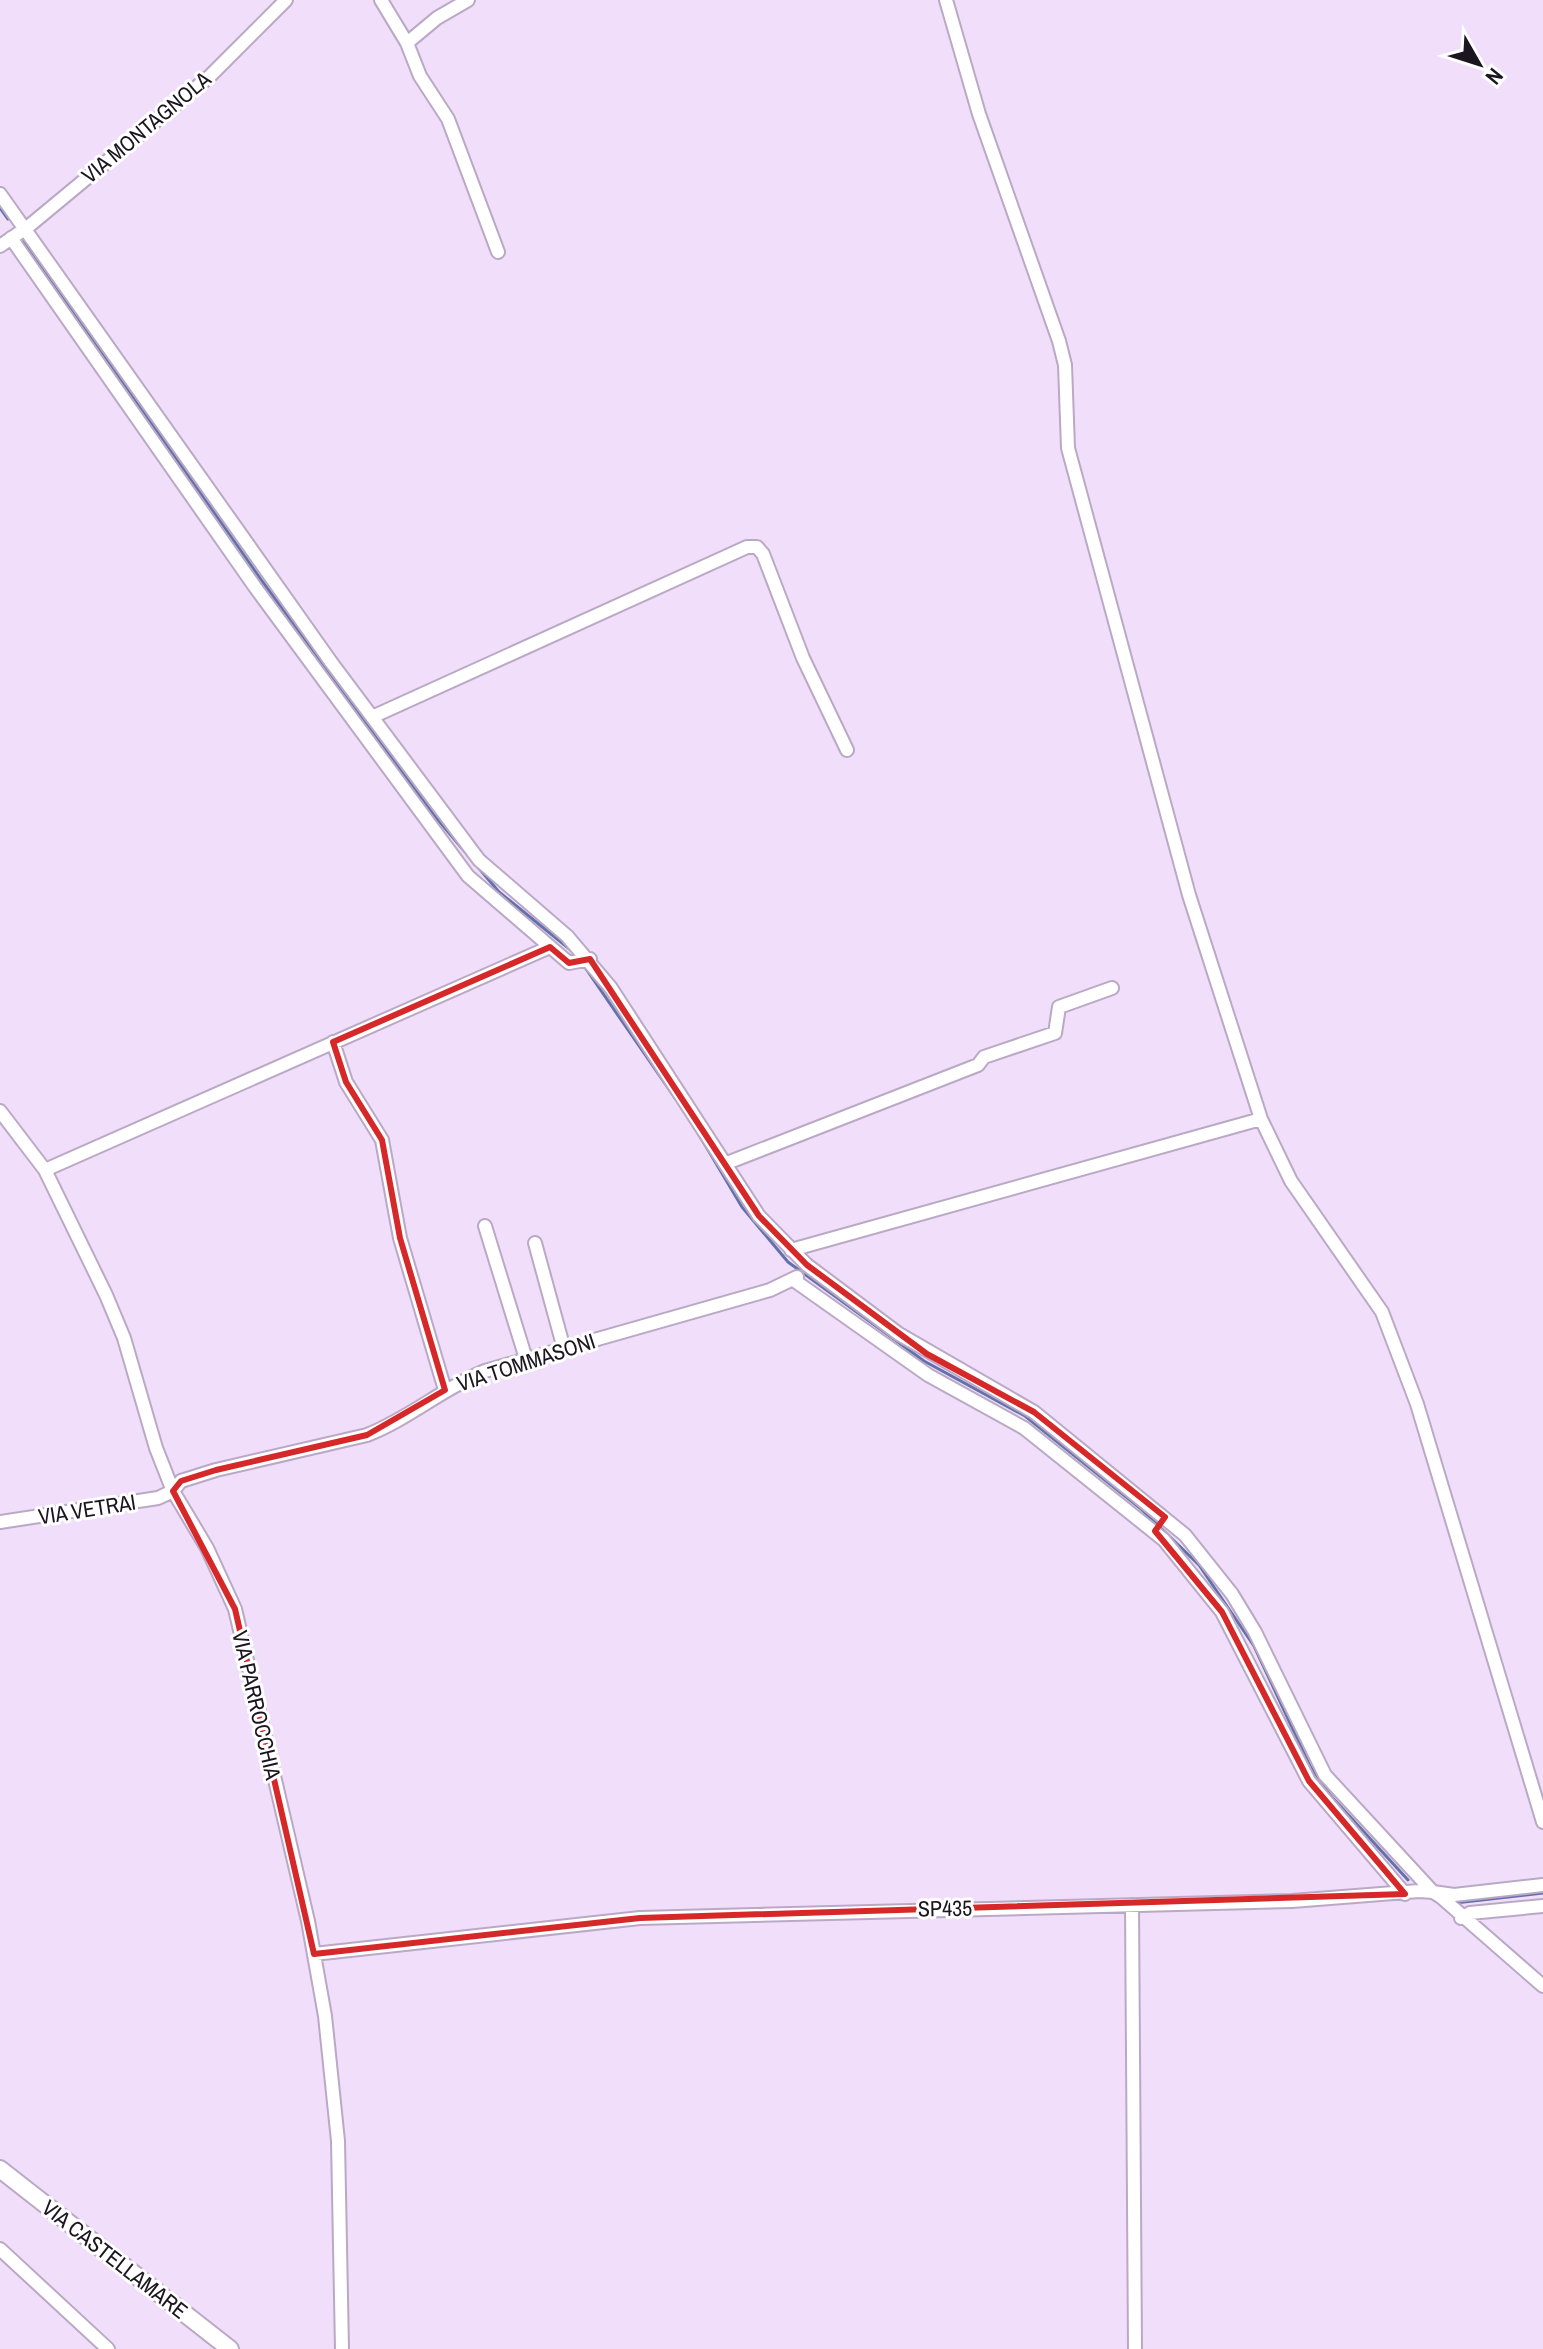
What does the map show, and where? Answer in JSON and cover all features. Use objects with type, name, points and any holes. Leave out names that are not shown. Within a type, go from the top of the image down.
[{"type":"main road","name":"VIA CASTELLAMARE","points":[[0,2169],[230,2349]]},
{"type":"street","name":"VIA MONTAGNOLA","points":[[6,242],[25,230],[210,76],[286,0]]},
{"type":"street","points":[[381,0],[407,43],[420,76],[448,119],[498,252]]},
{"type":"street","points":[[407,43],[437,18],[468,0]]},
{"type":"street","points":[[946,0],[984,129],[1059,341],[1065,365],[1068,448],[1189,895],[1261,1119],[1291,1181],[1382,1312],[1417,1404],[1543,1822]]},
{"type":"street","points":[[0,194],[372,717],[479,860],[584,960],[727,1163],[759,1216],[791,1250],[801,1273],[928,1375],[1024,1428],[1160,1524],[1185,1535],[1232,1594],[1331,1783],[1433,1892],[1543,1986]]},
{"type":"street","points":[[6,242],[468,876],[569,963],[584,960]]},
{"type":"street","points":[[372,717],[747,547],[757,547],[763,554],[803,658],[847,750]]},
{"type":"street","points":[[45,1170],[550,947]]},
{"type":"street","points":[[727,1163],[978,1065],[984,1057],[1055,1033],[1059,1007],[1112,988]]},
{"type":"street","points":[[333,1042],[346,1082],[382,1140],[400,1238],[445,1390]]},
{"type":"street","name":"VIA PARROCCHIA","points":[[0,1111],[45,1170],[117,1319],[173,1491],[207,1548],[235,1609],[314,1954],[335,2098],[342,2349]]},
{"type":"street","points":[[791,1250],[1261,1119]]},
{"type":"street","points":[[485,1226],[526,1359]]},
{"type":"street","points":[[535,1243],[564,1349]]},
{"type":"street","points":[[801,1273],[927,1354],[1034,1412],[1160,1524],[1222,1612],[1309,1781],[1405,1894]]},
{"type":"street","name":"VIA TOMMASONI","points":[[173,1491],[181,1481],[216,1470],[379,1431],[445,1390],[485,1371],[801,1273]]},
{"type":"street","name":"VIA VETRAI","points":[[0,1522],[158,1498],[173,1491]]},
{"type":"street","name":"SP435","points":[[314,1954],[640,1918],[1132,1905],[1433,1892],[1454,1895],[1543,1885]]},
{"type":"street","points":[[1132,1905],[1135,2349]]},
{"type":"street","points":[[1461,1918],[1470,1913],[1543,1906]]},
{"type":"street","points":[[0,2249],[108,2349]]},
{"type":"highlighted area","points":[[550,947],[569,963],[590,959],[759,1216],[807,1265],[927,1354],[1034,1412],[1165,1517],[1155,1531],[1222,1612],[1309,1781],[1405,1894],[640,1918],[314,1954],[235,1609],[173,1491],[181,1481],[216,1470],[367,1435],[445,1390],[400,1238],[382,1140],[346,1082],[333,1042]]},
{"type":"waterway","points":[[0,208],[8,219]]},
{"type":"waterway","points":[[24,241],[262,581],[433,814],[499,892],[572,951]]},
{"type":"waterway","points":[[582,963],[675,1098]]},
{"type":"waterway","points":[[695,1128],[742,1207],[788,1262],[924,1361],[1025,1416],[1140,1508],[1199,1565],[1254,1646],[1310,1766],[1331,1796],[1408,1880]]},
{"type":"waterway","points":[[1455,1903],[1543,1893]]}]
